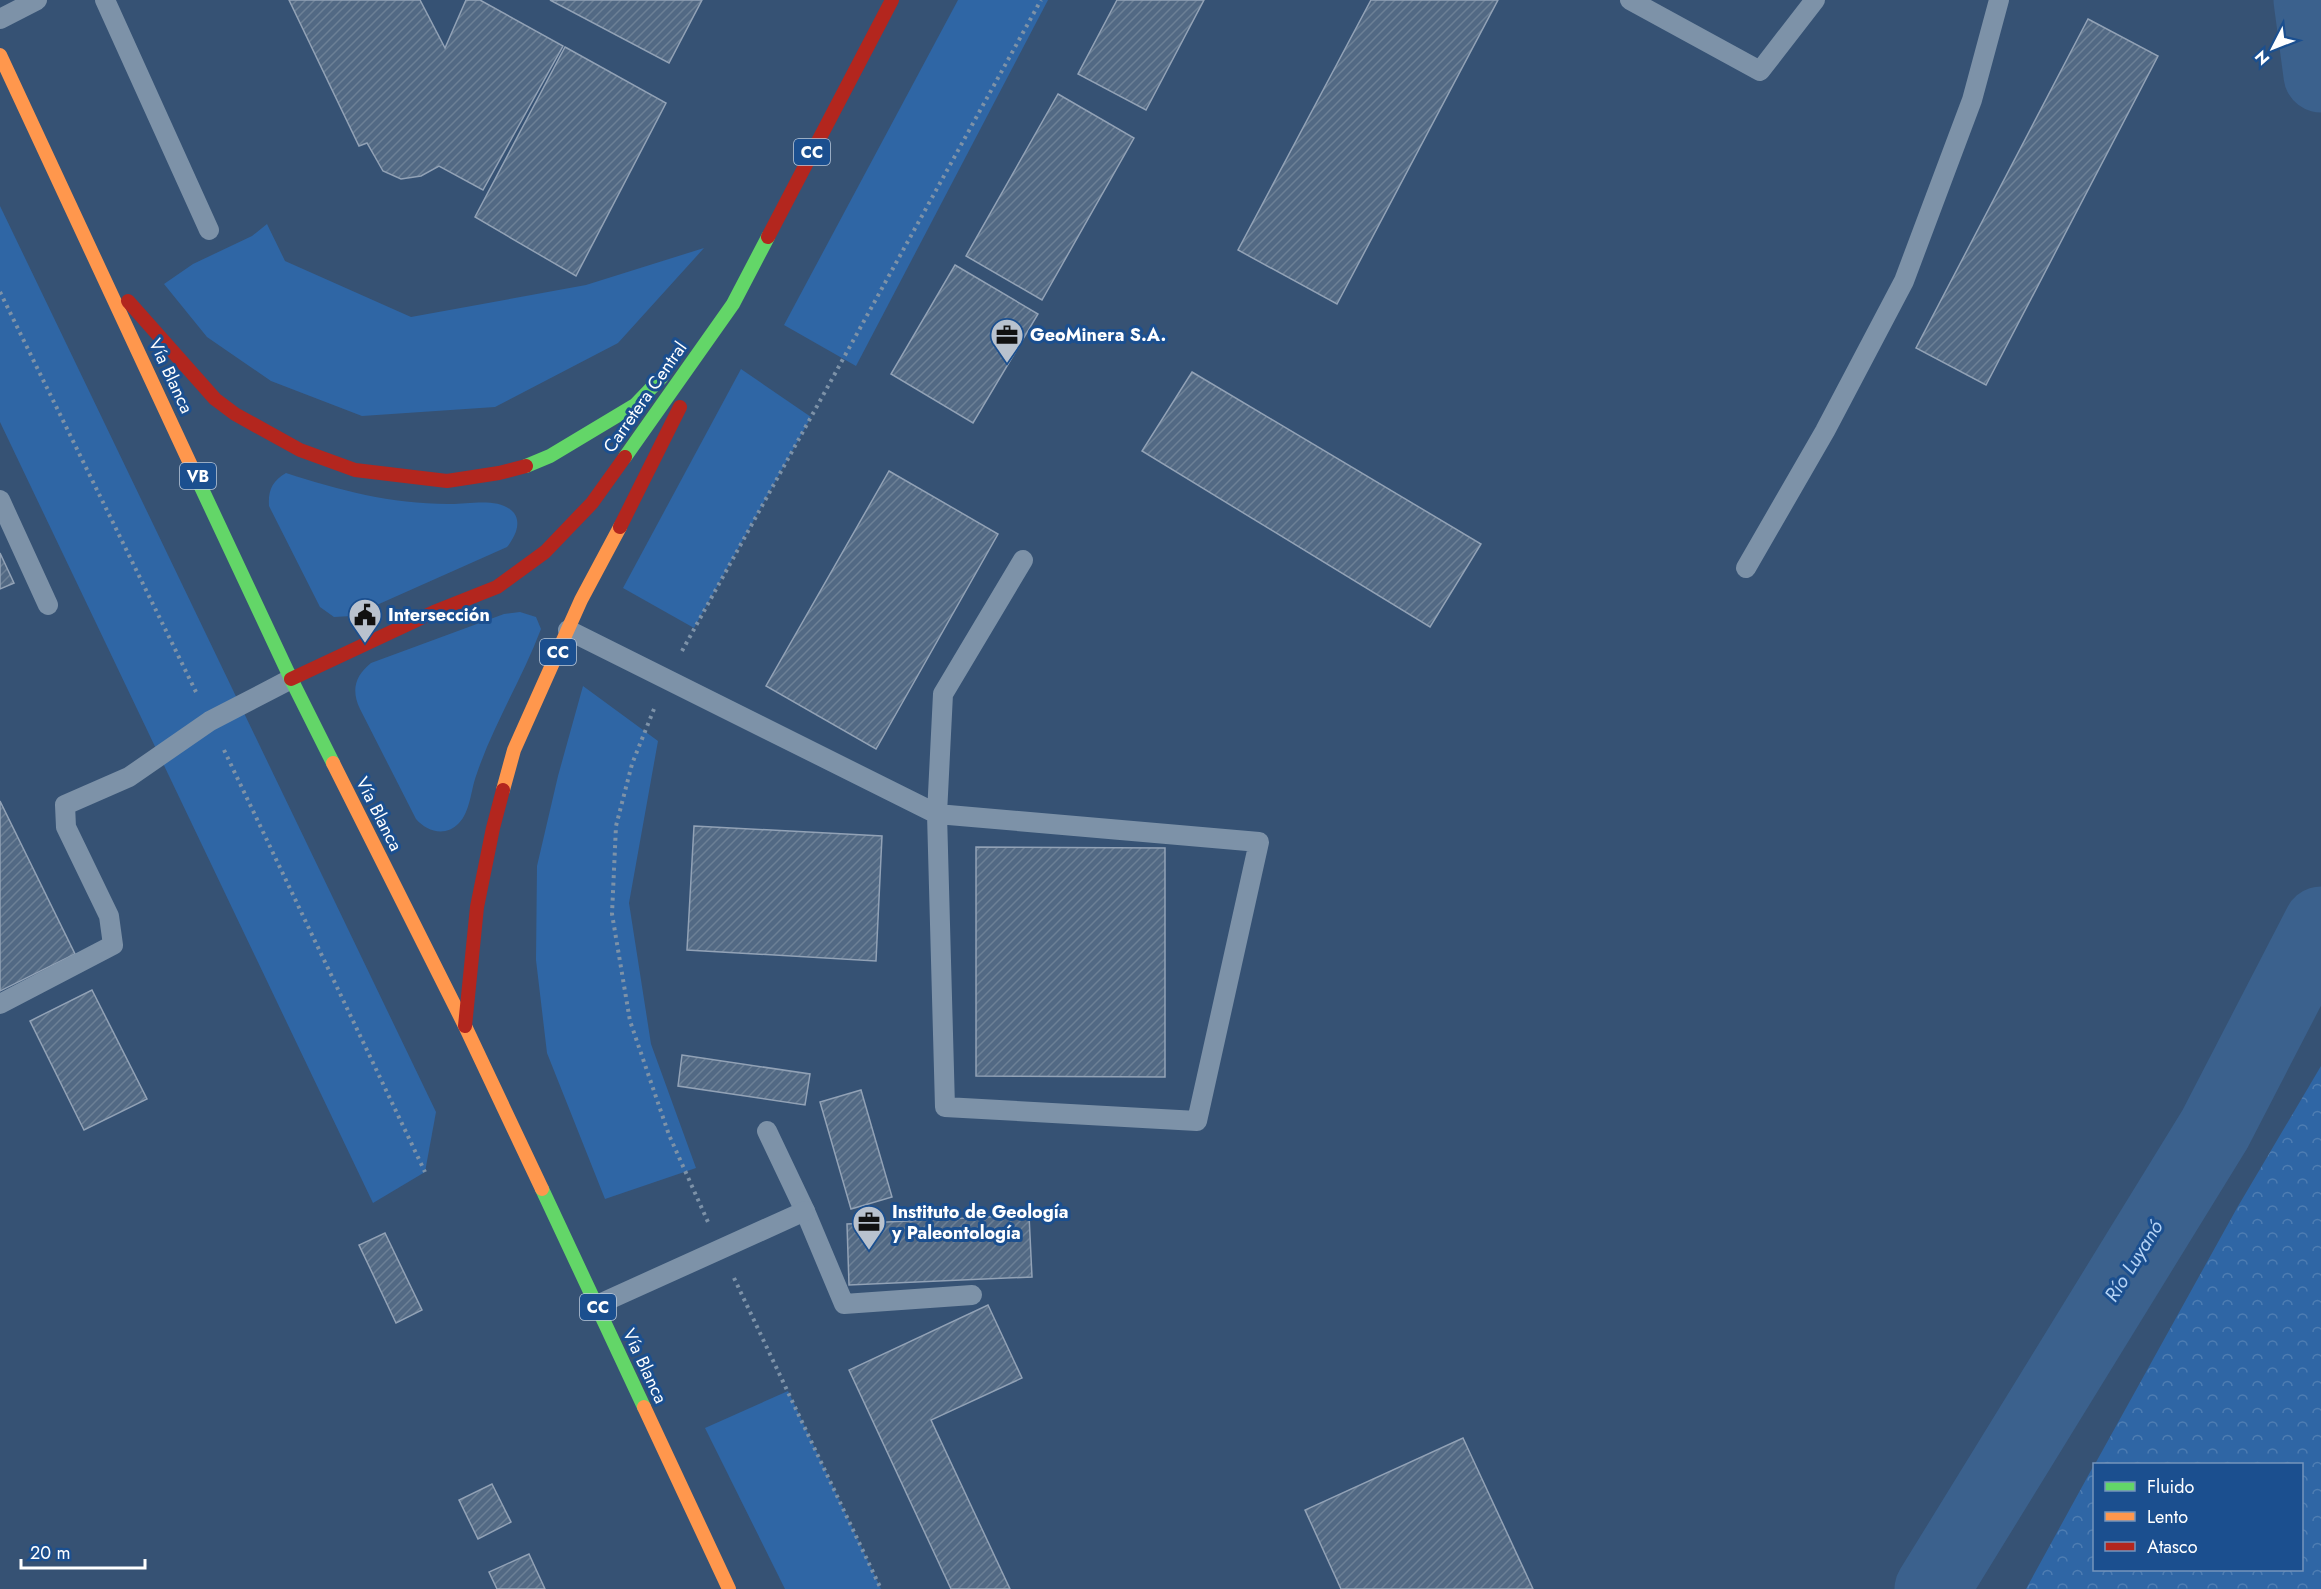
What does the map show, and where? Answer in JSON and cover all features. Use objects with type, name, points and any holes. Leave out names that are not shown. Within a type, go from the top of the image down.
[{"type":"main road","name":"Carretera Central","points":[[291,679],[434,612],[497,587],[545,552],[592,503],[733,304],[892,0]]},
{"type":"main road","name":"Vía Blanca","points":[[0,55],[104,273],[291,679],[465,1026],[729,1589]]},
{"type":"main road","points":[[104,273],[215,399],[256,427],[300,450],[355,470],[447,481],[524,467],[590,434],[635,405],[733,304]]},
{"type":"main road","name":"CC","points":[[465,1026],[477,906],[493,828],[514,750],[581,600],[733,304]]},
{"type":"lane","points":[[0,19],[37,0]]},
{"type":"lane","points":[[105,0],[209,230]]},
{"type":"lane","points":[[1630,0],[1760,71],[1815,0]]},
{"type":"lane","points":[[1746,568],[1825,431],[1904,281],[1972,100],[1999,0]]},
{"type":"lane","points":[[0,500],[48,605]]},
{"type":"lane","points":[[568,630],[936,814],[1259,842],[1197,1122],[945,1107],[936,814],[943,694],[1023,560]]},
{"type":"lane","points":[[0,1004],[113,945],[109,916],[66,827],[65,805],[129,777],[210,721],[291,679]]},
{"type":"lane","points":[[766,1131],[805,1211],[844,1304],[972,1295]]},
{"type":"lane","points":[[597,1305],[805,1211]]},
{"type":"path","points":[[881,1589],[720,1250],[669,1135],[630,1022],[612,914],[616,826],[632,764],[666,679],[1041,0]]},
{"type":"green space","points":[[958,0],[1048,0],[856,366],[784,325]]},
{"type":"green space","points":[[0,206],[436,1112],[425,1172],[373,1203],[0,422]]},
{"type":"green space","points":[[267,224],[285,261],[411,317],[586,285],[704,248],[618,343],[495,407],[362,416],[271,381],[207,337],[164,284],[193,264],[252,236]]},
{"type":"green space","points":[[741,369],[811,417],[694,628],[623,588]]},
{"type":"green space","points":[[286,473],[346,490],[406,502],[455,504],[482,502],[500,505],[514,513],[517,522],[516,531],[507,547],[352,616],[334,617],[320,607],[269,506],[272,487],[277,479]]},
{"type":"green space","points":[[520,612],[536,617],[541,629],[483,757],[463,818],[448,830],[431,830],[416,819],[360,709],[355,690],[358,678],[371,663],[504,614]]},
{"type":"green space","points":[[583,686],[658,741],[629,903],[651,1044],[696,1168],[605,1199],[547,1053],[536,960],[537,866],[558,776]]},
{"type":"green space","points":[[2321,1066],[2321,1589],[2026,1589],[2093,1467],[2093,1571],[2303,1571],[2303,1463],[2096,1463],[2237,1208]]},
{"type":"green space","points":[[788,1391],[881,1589],[785,1589],[705,1428]]},
{"type":"building","points":[[289,0],[420,0],[445,48],[466,0],[480,0],[563,46],[483,190],[439,166],[421,176],[401,179],[383,171],[367,143],[359,146]]},
{"type":"building","points":[[550,0],[702,0],[669,63]]},
{"type":"building","points":[[1117,0],[1204,0],[1146,110],[1078,74]]},
{"type":"building","points":[[1371,0],[1498,0],[1337,304],[1238,250]]},
{"type":"building","points":[[2088,19],[2158,56],[1986,385],[1916,348]]},
{"type":"building","points":[[565,47],[666,103],[576,276],[475,217]]},
{"type":"building","points":[[1058,94],[1134,138],[1042,300],[966,256]]},
{"type":"building","points":[[955,265],[1038,314],[973,423],[891,374]]},
{"type":"building","points":[[1192,372],[1481,544],[1430,627],[1142,451]]},
{"type":"building","points":[[889,471],[998,534],[876,749],[766,686]]},
{"type":"building","points":[[0,553],[14,583],[0,589]]},
{"type":"building","points":[[0,801],[75,954],[0,991]]},
{"type":"building","points":[[694,826],[882,836],[876,961],[687,950]]},
{"type":"building","points":[[976,847],[1165,848],[1165,1077],[976,1076]]},
{"type":"building","points":[[92,990],[147,1099],[84,1130],[30,1021]]},
{"type":"building","points":[[682,1055],[810,1074],[805,1105],[678,1086]]},
{"type":"building","points":[[861,1090],[892,1197],[851,1209],[820,1102]]},
{"type":"building","points":[[1029,1215],[1032,1277],[849,1285],[847,1224]]},
{"type":"building","points":[[385,1233],[422,1310],[396,1323],[359,1245]]},
{"type":"building","points":[[988,1305],[1022,1378],[931,1420],[1010,1589],[951,1589],[849,1370]]},
{"type":"building","points":[[1463,1438],[1533,1589],[1341,1589],[1305,1510]]},
{"type":"building","points":[[492,1484],[511,1522],[478,1539],[459,1500]]},
{"type":"building","points":[[529,1554],[545,1589],[497,1589],[489,1572]]},
{"type":"waterway","name":"Río Luyanó","points":[[2311,0],[2321,75]]},
{"type":"waterway","name":"Río Luyanó","points":[[1932,1589],[2215,1129],[2321,924]]},
{"type":"traffic: fast","points":[[625,457],[733,304],[768,237]]},
{"type":"traffic: fast","points":[[526,466],[550,456],[635,405],[662,377]]},
{"type":"traffic: fast","points":[[194,472],[333,763]]},
{"type":"traffic: fast","points":[[542,1189],[644,1407]]},
{"type":"traffic: slow","points":[[0,55],[194,472]]},
{"type":"traffic: slow","points":[[503,790],[514,750],[581,600],[620,527]]},
{"type":"traffic: slow","points":[[333,763],[465,1026],[542,1189]]},
{"type":"traffic: slow","points":[[644,1407],[729,1589]]},
{"type":"traffic: jam","points":[[768,237],[892,0]]},
{"type":"traffic: jam","points":[[128,301],[215,399],[235,414],[300,450],[355,470],[447,481],[499,473],[526,466]]},
{"type":"traffic: jam","points":[[620,527],[680,407]]},
{"type":"traffic: jam","points":[[291,679],[434,612],[497,587],[545,552],[592,503],[625,457]]},
{"type":"traffic: jam","points":[[465,1026],[477,907],[503,790]]},
{"type":"place","name":"GeoMinera S.A.","points":[[1007,364]]},
{"type":"place","name":"Intersección","points":[[365,644]]},
{"type":"place","name":"Instituto de Geología y Paleontología","points":[[869,1251]]}]
